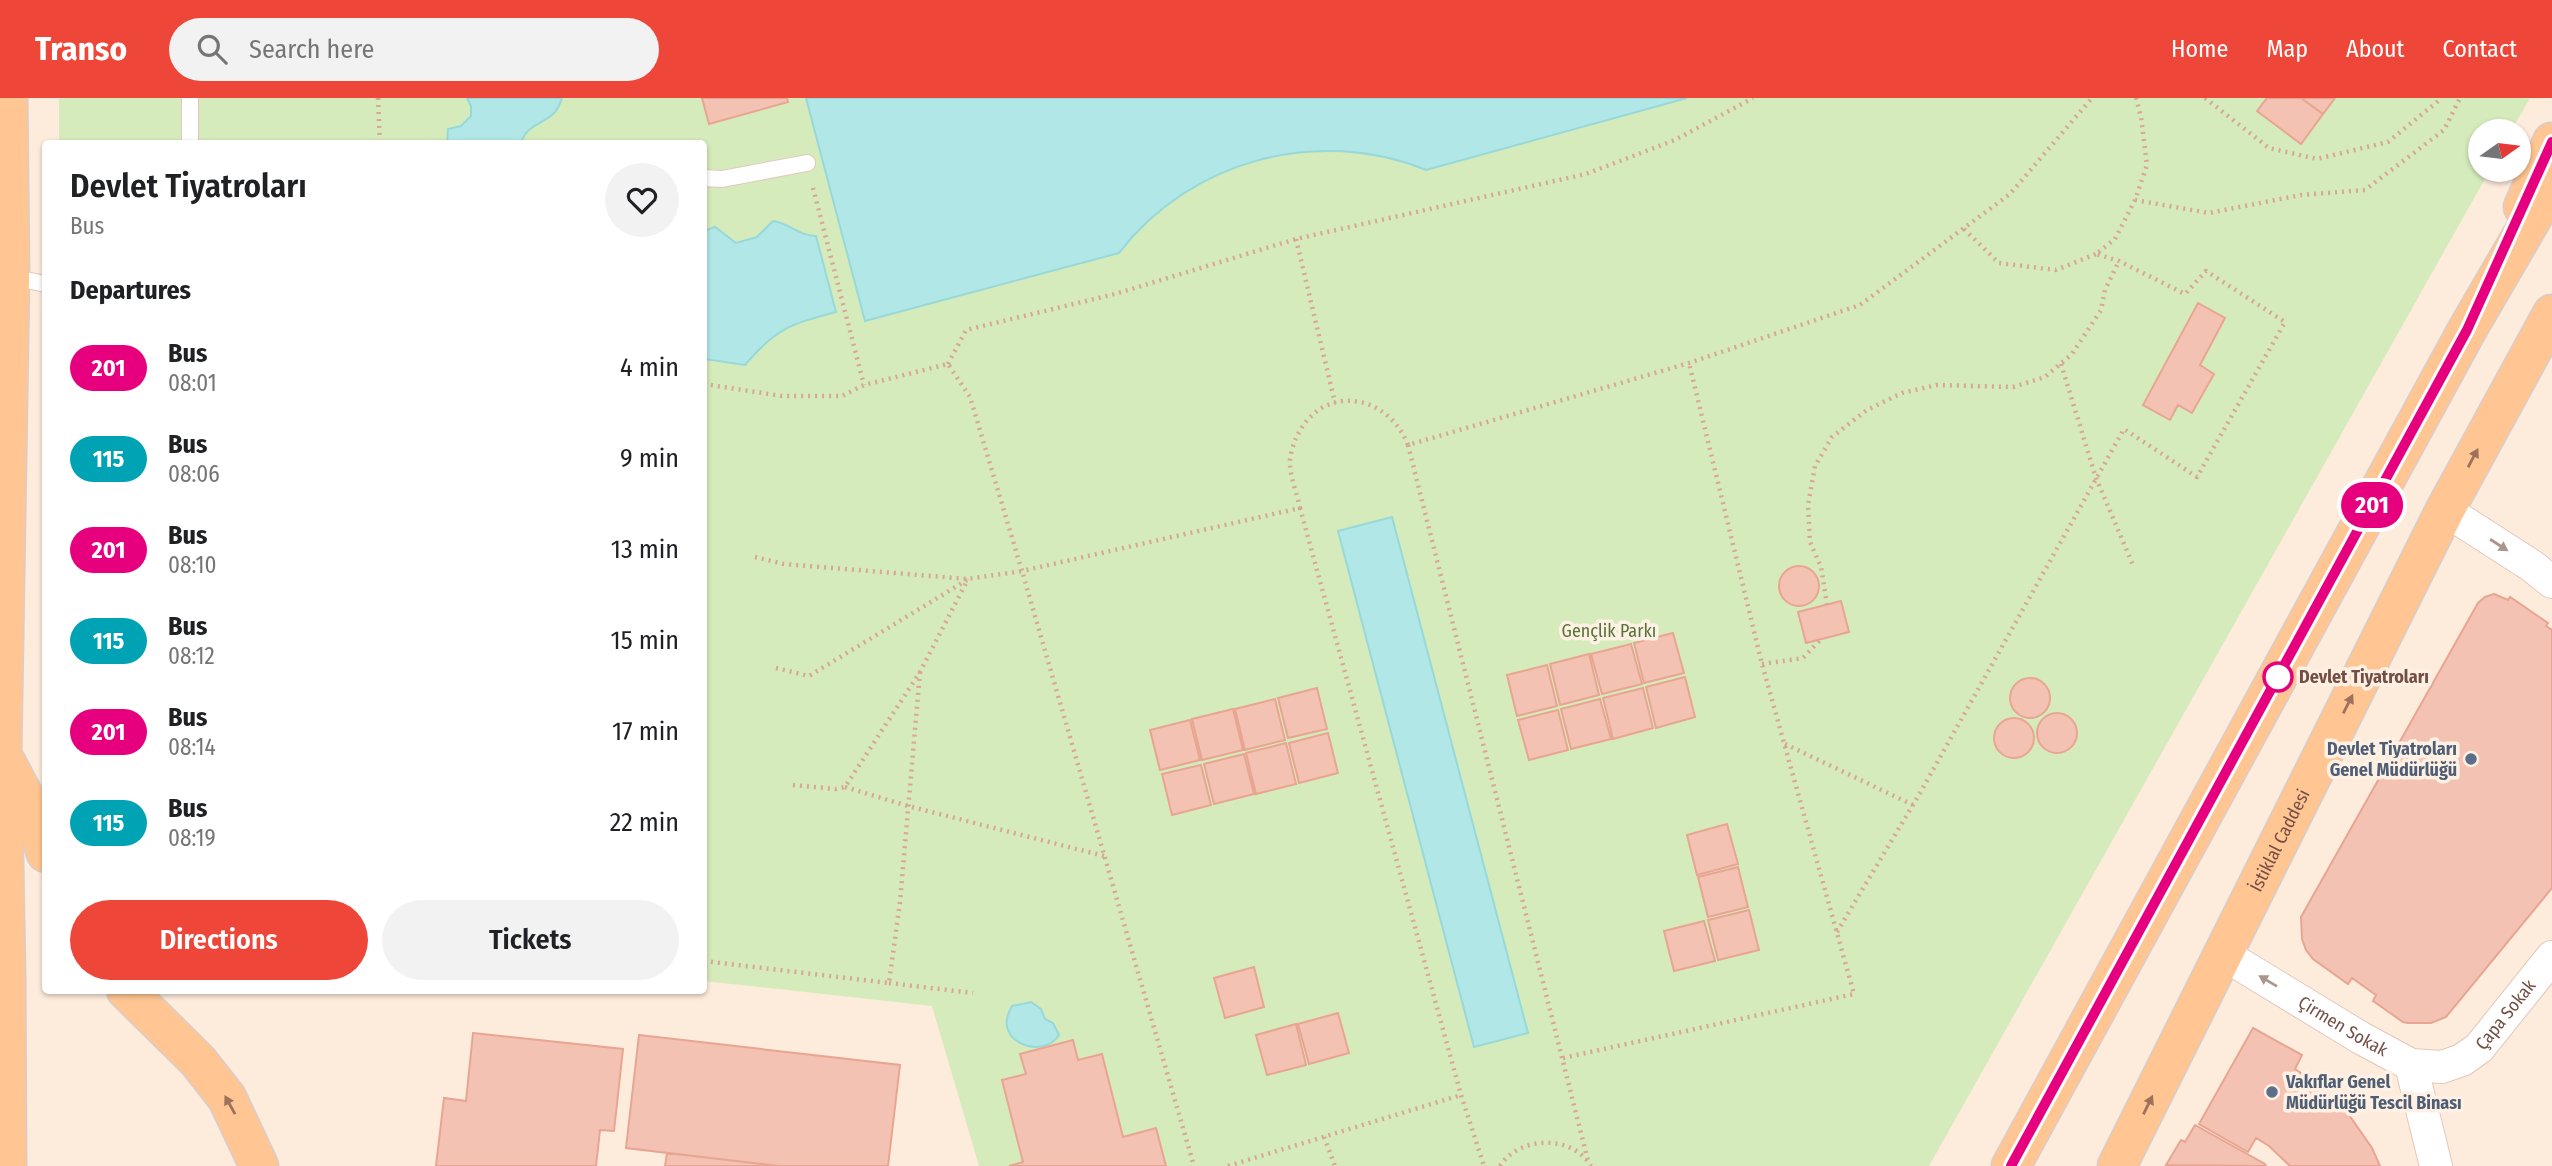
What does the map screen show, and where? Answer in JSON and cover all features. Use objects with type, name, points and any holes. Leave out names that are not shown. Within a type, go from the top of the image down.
[{"type":"main road","points":[[7,1166],[2,754],[28,280],[8,98]]},
{"type":"main road","points":[[2467,330],[2552,142]]},
{"type":"main road","points":[[2011,1166],[2467,330],[2552,184]]},
{"type":"main road","name":"İstiklal Caddesi","points":[[2117,1166],[2445,510],[2552,314]]},
{"type":"main road","name":"İstiklal Caddesi","points":[[2523,366],[2552,328]]},
{"type":"main road","points":[[2,754],[32,811],[42,841]]},
{"type":"main road","points":[[130,994],[198,1061],[226,1098],[259,1166]]},
{"type":"street","points":[[2445,510],[2532,566],[2552,582]]},
{"type":"street","name":"Çirmen Sokak","points":[[2223,954],[2361,1038],[2411,1065]]},
{"type":"street","name":"Çapa Sokak","points":[[2411,1065],[2442,1067],[2462,1060],[2479,1048],[2552,957]]},
{"type":"street","points":[[2411,1065],[2436,1166]]},
{"type":"lane","points":[[190,98],[190,140]]},
{"type":"lane","points":[[707,178],[722,179],[807,163]]},
{"type":"path","points":[[379,98],[380,140]]},
{"type":"path","points":[[707,384],[782,396],[842,396],[864,386],[948,364],[966,330],[1115,294],[1296,239],[1586,174],[1675,140],[1753,98]]},
{"type":"path","points":[[1408,445],[1689,363],[1860,305],[2010,194],[2092,98]]},
{"type":"path","points":[[1964,229],[1999,263],[2056,270],[2096,254],[2115,239],[2136,200],[2147,165],[2136,98]]},
{"type":"path","points":[[2205,98],[2269,148],[2317,159],[2388,142],[2442,98]]},
{"type":"path","points":[[2136,200],[2209,213],[2301,195],[2365,190],[2444,130],[2460,98]]},
{"type":"path","points":[[807,163],[864,386]]},
{"type":"path","points":[[1296,239],[1335,403]]},
{"type":"path","points":[[1837,932],[1913,805],[2124,429],[2197,477],[2285,322],[2206,271],[2185,294],[2119,261],[2096,254]]},
{"type":"path","points":[[1827,605],[1821,567],[1810,542],[1808,505],[1815,466],[1832,437],[1867,410],[1902,393],[1937,385],[2013,387],[2045,377],[2072,354],[2101,310],[2105,290],[2119,261]]},
{"type":"path","points":[[1563,1058],[1854,994],[1762,664],[1689,363]]},
{"type":"path","points":[[948,364],[970,397],[1194,1166]]},
{"type":"path","points":[[2061,364],[2096,478],[2133,565]]},
{"type":"path","points":[[1484,1166],[1461,1095],[1300,508],[1290,463],[1294,444],[1309,418],[1321,408],[1351,400],[1381,409],[1393,418],[1408,445],[1590,1163]]},
{"type":"path","points":[[755,557],[784,564],[968,579],[1022,571],[1300,508]]},
{"type":"path","points":[[776,667],[809,676],[968,579]]},
{"type":"path","points":[[845,787],[919,672],[968,579]]},
{"type":"path","points":[[1762,664],[1803,658],[1821,639]]},
{"type":"path","points":[[889,983],[900,902],[919,672]]},
{"type":"path","points":[[1784,744],[1913,805]]},
{"type":"path","points":[[793,785],[836,789],[845,787],[908,806],[1104,856]]},
{"type":"path","points":[[707,961],[972,993]]},
{"type":"path","points":[[1228,1166],[1461,1095]]},
{"type":"path","points":[[1324,1137],[1335,1166]]},
{"type":"path","points":[[1500,1166],[1505,1159],[1527,1144],[1556,1142],[1577,1152],[1590,1163]]},
{"type":"green space","name":"Gençlik Parkı","points":[[59,98],[2530,98],[2518,119],[2468,119],[2468,182],[2483,182],[1929,1166],[979,1166],[932,1006],[707,981],[707,140],[59,140]]},
{"type":"water","points":[[467,98],[562,98],[555,112],[530,129],[522,140],[447,140],[448,129],[461,126],[471,116],[471,106]]},
{"type":"water","points":[[806,98],[1687,98],[1426,170],[1385,157],[1342,151],[1300,152],[1259,160],[1219,174],[1182,195],[1148,221],[1119,253],[865,321]]},
{"type":"water","points":[[773,221],[816,236],[836,312],[785,329],[766,343],[745,365],[707,359],[707,230],[715,227],[736,243],[757,237]]},
{"type":"water","points":[[1392,517],[1528,1033],[1474,1047],[1338,531]]},
{"type":"water","points":[[1031,1002],[1041,1009],[1045,1019],[1053,1023],[1059,1035],[1051,1043],[1031,1046],[1021,1043],[1008,1029],[1007,1018],[1012,1006]]},
{"type":"building","points":[[702,98],[787,98],[788,102],[709,124]]},
{"type":"building","points":[[2267,98],[2301,98],[2323,114],[2301,144],[2257,111]]},
{"type":"building","points":[[2301,98],[2335,98],[2323,114]]},
{"type":"building","points":[[2198,303],[2225,318],[2200,365],[2214,374],[2192,413],[2178,405],[2170,420],[2143,405]]},
{"type":"building","points":[[1799,566],[1813,572],[1819,586],[1813,600],[1799,606],[1785,600],[1779,586],[1785,572]]},
{"type":"building","name":"Devlet Tiyatroları Genel Müdürlüğü","points":[[2494,594],[2508,600],[2510,597],[2548,623],[2546,626],[2552,630],[2552,888],[2446,1017],[2431,1023],[2403,1022],[2373,1001],[2376,995],[2352,978],[2348,984],[2313,959],[2302,939],[2301,917],[2478,603]]},
{"type":"building","points":[[1841,601],[1849,632],[1806,643],[1798,612]]},
{"type":"building","points":[[1673,633],[1684,673],[1644,683],[1634,643]]},
{"type":"building","points":[[1631,644],[1642,684],[1602,694],[1591,654]]},
{"type":"building","points":[[1589,654],[1599,695],[1560,705],[1550,664]]},
{"type":"building","points":[[1547,665],[1557,706],[1517,716],[1507,675]]},
{"type":"building","points":[[1685,677],[1695,717],[1656,728],[1646,687]]},
{"type":"building","points":[[2030,678],[2044,684],[2050,698],[2044,712],[2030,718],[2016,712],[2010,698],[2016,684]]},
{"type":"building","points":[[1317,688],[1327,729],[1288,738],[1278,698]]},
{"type":"building","points":[[1643,688],[1653,728],[1613,739],[1603,698]]},
{"type":"building","points":[[1275,699],[1285,740],[1245,750],[1235,709]]},
{"type":"building","points":[[1600,699],[1611,739],[1571,749],[1561,709]]},
{"type":"building","points":[[1233,709],[1243,750],[1202,760],[1192,719]]},
{"type":"building","points":[[1558,710],[1568,750],[1529,760],[1518,720]]},
{"type":"building","points":[[2057,713],[2071,719],[2077,733],[2071,747],[2057,753],[2043,747],[2037,733],[2043,719]]},
{"type":"building","points":[[2014,718],[2028,724],[2034,738],[2028,752],[2014,758],[2000,752],[1994,738],[2000,724]]},
{"type":"building","points":[[1190,720],[1200,760],[1160,770],[1150,730]]},
{"type":"building","points":[[1328,733],[1338,773],[1299,783],[1289,743]]},
{"type":"building","points":[[1286,743],[1296,784],[1256,794],[1246,753]]},
{"type":"building","points":[[1244,754],[1254,794],[1214,804],[1204,764]]},
{"type":"building","points":[[1201,765],[1211,805],[1172,815],[1162,774]]},
{"type":"building","points":[[1727,824],[1738,864],[1697,875],[1687,835]]},
{"type":"building","points":[[1738,867],[1748,907],[1708,917],[1698,877]]},
{"type":"building","points":[[1749,910],[1759,950],[1718,960],[1708,920]]},
{"type":"building","points":[[1704,921],[1715,961],[1674,971],[1664,931]]},
{"type":"building","points":[[1254,967],[1264,1007],[1225,1018],[1214,978]]},
{"type":"building","points":[[1338,1013],[1349,1053],[1309,1064],[1298,1024]]},
{"type":"building","points":[[1296,1024],[1306,1065],[1267,1075],[1256,1035]]},
{"type":"building","name":"Vakıflar Genel Müdürlüğü Tescil Binası","points":[[2253,1028],[2302,1055],[2295,1069],[2316,1083],[2349,1115],[2372,1148],[2380,1166],[2290,1166],[2256,1138],[2248,1152],[2199,1124]]},
{"type":"building","points":[[473,1033],[623,1049],[614,1131],[600,1130],[596,1166],[436,1166],[444,1098],[466,1101]]},
{"type":"building","points":[[639,1035],[900,1065],[888,1166],[779,1166],[626,1148]]},
{"type":"building","points":[[1073,1040],[1078,1060],[1102,1054],[1123,1137],[1156,1128],[1166,1166],[1009,1166],[1023,1162],[1002,1080],[1026,1074],[1020,1054]]},
{"type":"building","points":[[2195,1125],[2266,1166],[2166,1165],[2181,1140],[2185,1142]]},
{"type":"building","points":[[667,1153],[779,1166],[665,1166]]},
{"type":"bus line","name":"201","points":[[2011,1166],[2467,330],[2552,142]]},
{"type":"place","name":"Devlet Tiyatroları","points":[[2278,677]]},
{"type":"place","name":"Devlet Tiyatroları Genel Müdürlüğü","points":[[2471,759]]},
{"type":"place","name":"Vakıflar Genel Müdürlüğü Tescil Binası","points":[[2272,1092]]}]
